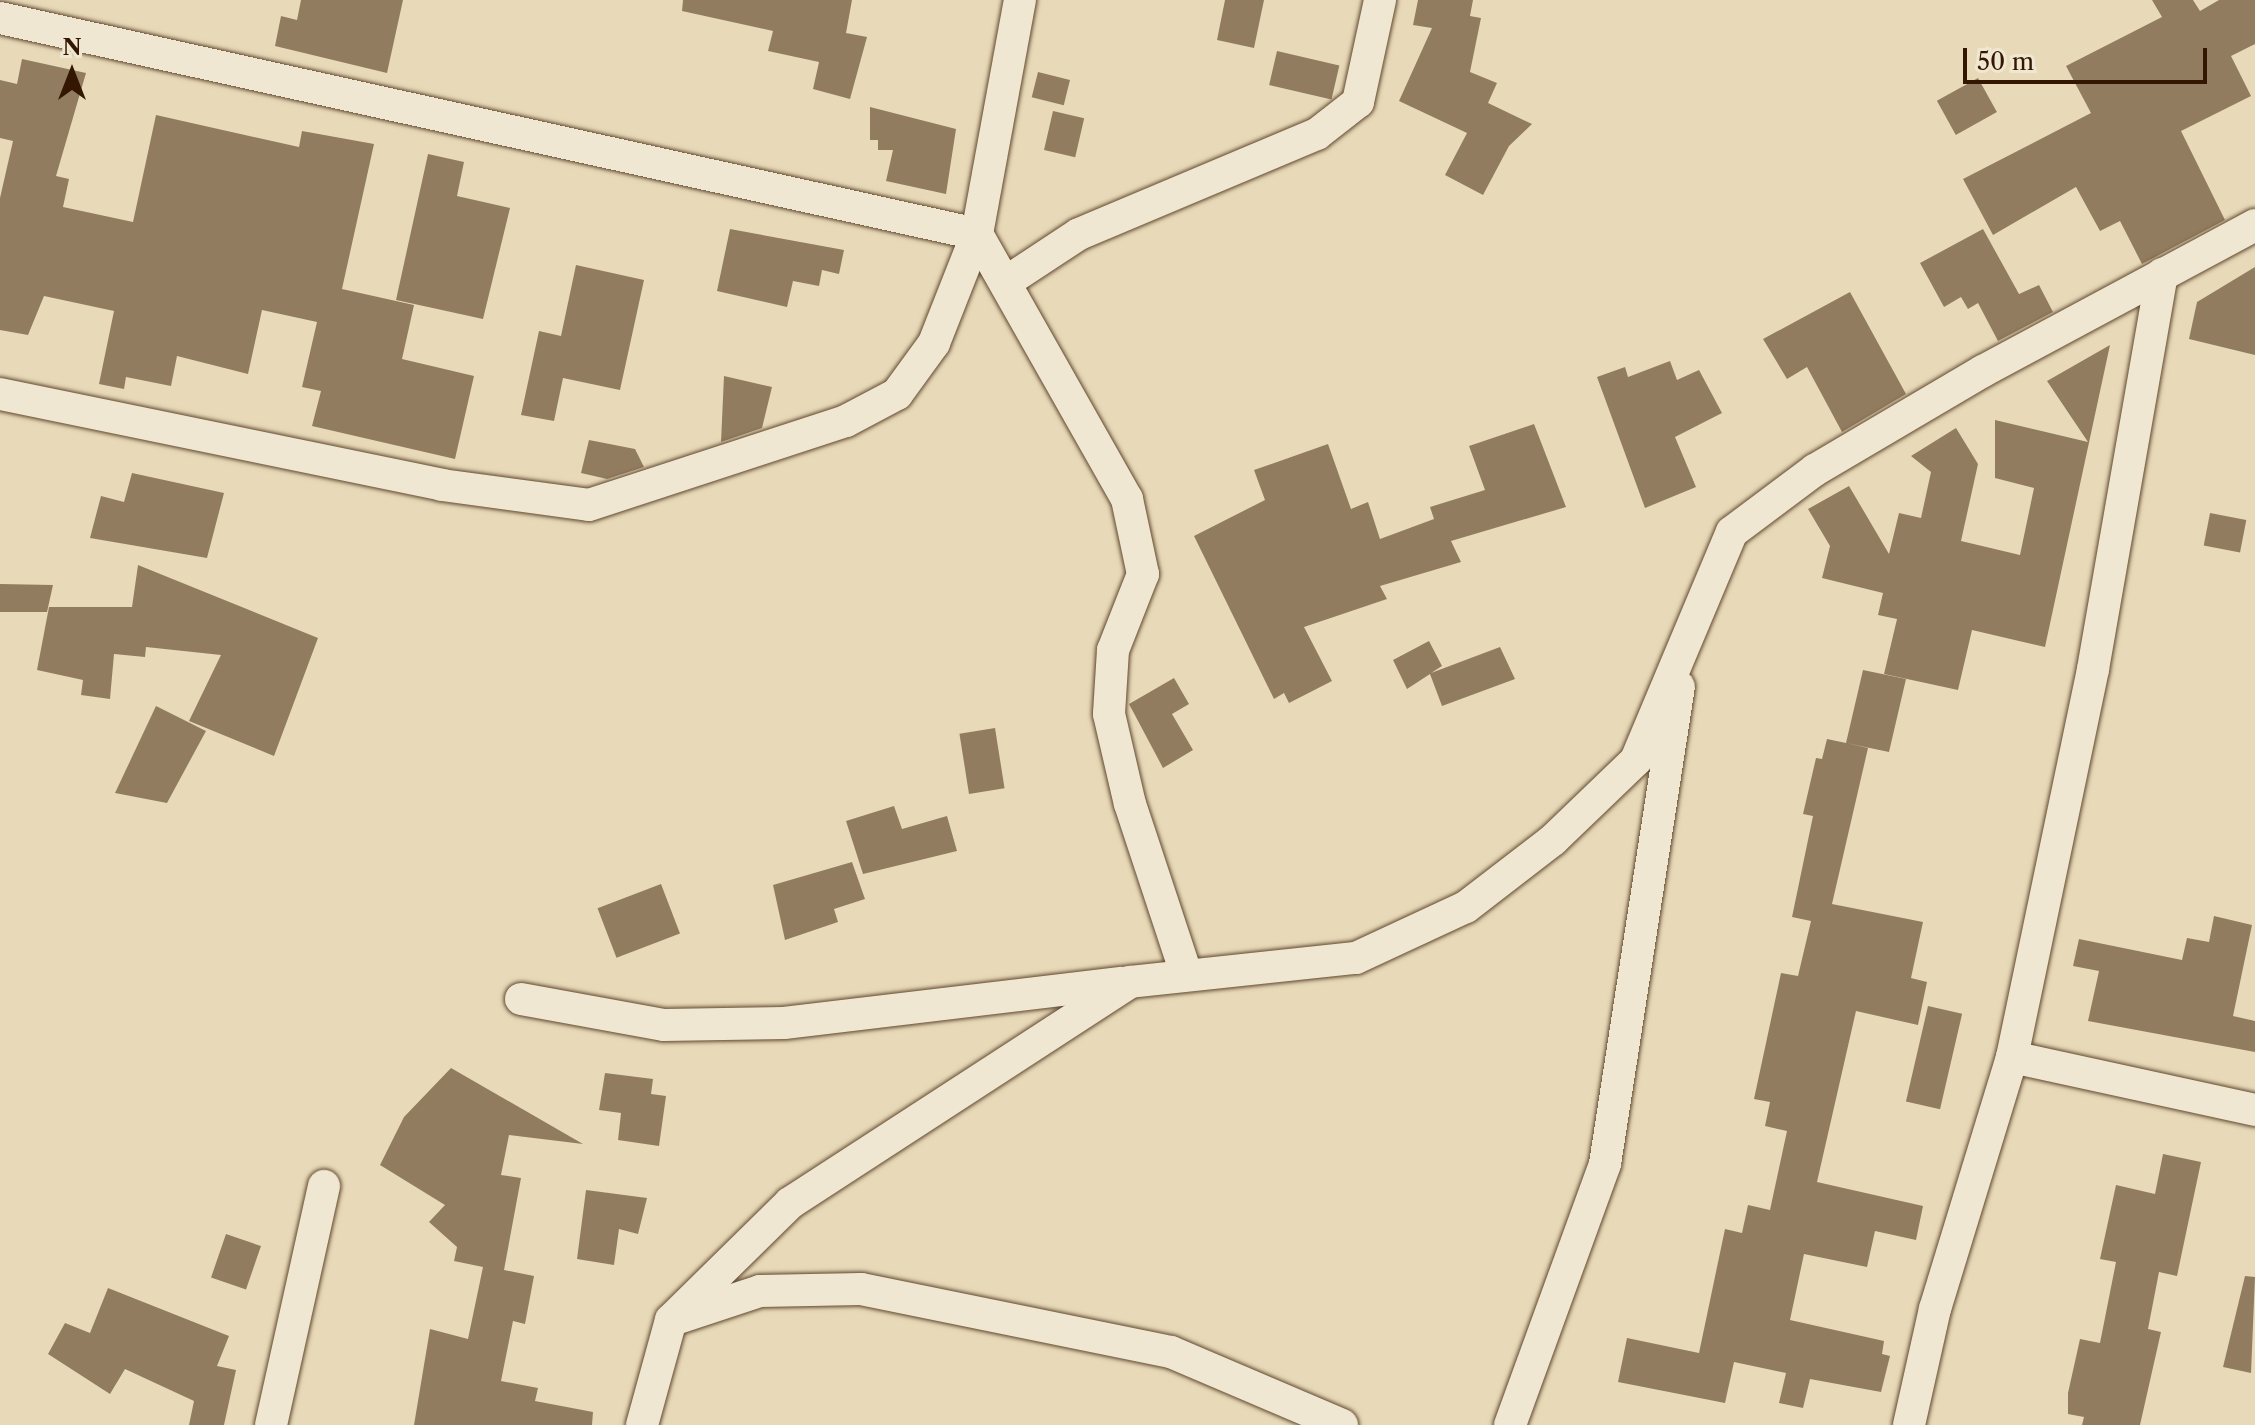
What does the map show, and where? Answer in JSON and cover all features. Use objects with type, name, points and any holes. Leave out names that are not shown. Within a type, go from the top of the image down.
[{"type":"street","points":[[0,394],[442,485],[589,505],[846,421],[897,394],[934,343],[977,234],[1020,0]]},
{"type":"street","points":[[1006,282],[1079,234],[1317,134],[1358,102],[1380,0]]},
{"type":"street","points":[[0,18],[977,234],[1127,499],[1143,574],[1113,650],[1109,714],[1130,804],[1186,973]]},
{"type":"street","points":[[521,999],[664,1025],[784,1023],[1186,973],[1356,958],[1466,907],[1553,840],[1636,760],[1689,627],[1732,532],[1815,470],[2162,274],[2255,225]]},
{"type":"street","points":[[1909,1425],[1935,1309],[2012,1057],[2093,669],[2162,274]]},
{"type":"street","points":[[1510,1425],[1605,1164],[1689,627]]},
{"type":"street","points":[[642,1425],[671,1320],[790,1203],[1130,982]]},
{"type":"street","points":[[2012,1057],[2255,1110]]},
{"type":"street","points":[[271,1425],[324,1186]]},
{"type":"street","points":[[671,1320],[760,1291],[861,1289],[1171,1352],[1342,1425]]},
{"type":"building","points":[[301,0],[403,0],[387,73],[275,46],[281,16],[297,20]]},
{"type":"building","points":[[683,0],[852,0],[846,33],[867,37],[850,99],[813,89],[819,62],[768,51],[773,31],[682,11]]},
{"type":"building","points":[[1225,0],[1264,0],[1254,48],[1217,40]]},
{"type":"building","points":[[1418,0],[1473,0],[1470,16],[1481,18],[1470,72],[1497,83],[1488,103],[1532,124],[1509,146],[1483,195],[1445,175],[1467,133],[1399,101],[1432,28],[1413,25]]},
{"type":"building","points":[[2152,0],[2193,0],[2200,11],[2219,0],[2255,0],[2255,44],[2231,56],[2251,96],[2181,131],[2225,220],[2142,264],[2120,221],[2100,231],[2076,187],[1993,235],[1963,179],[2091,113],[2066,66],[2162,17]]},
{"type":"building","points":[[1277,51],[1339,65],[1331,99],[1269,85]]},
{"type":"building","points":[[22,59],[86,73],[56,176],[69,179],[63,207],[133,222],[156,115],[299,147],[302,131],[374,144],[342,289],[414,305],[402,359],[474,376],[455,459],[312,426],[321,391],[302,387],[317,322],[262,310],[248,374],[177,356],[171,386],[126,377],[124,389],[99,384],[114,311],[44,296],[28,335],[0,330],[0,198],[13,141],[0,138],[0,80],[17,84]]},
{"type":"building","points":[[1038,72],[1070,80],[1064,105],[1032,97]]},
{"type":"building","points":[[1978,78],[1997,112],[1956,135],[1937,101]]},
{"type":"building","points":[[870,107],[956,129],[946,194],[886,181],[893,150],[878,150],[878,140],[870,140]]},
{"type":"building","points":[[1053,111],[1084,118],[1075,157],[1044,150]]},
{"type":"building","points":[[428,154],[464,162],[457,196],[510,208],[483,319],[396,300]]},
{"type":"building","points":[[730,229],[844,250],[839,274],[822,270],[819,286],[793,281],[787,307],[717,291]]},
{"type":"building","points":[[1983,229],[2019,294],[2039,285],[2053,312],[1998,341],[1978,303],[1968,309],[1961,297],[1944,307],[1920,263]]},
{"type":"building","points":[[576,265],[644,280],[620,390],[563,378],[554,421],[521,415],[539,331],[561,336]]},
{"type":"building","points":[[2255,267],[2255,355],[2189,339],[2197,302]]},
{"type":"building","points":[[1850,292],[1906,394],[1842,432],[1807,367],[1787,379],[1763,339]]},
{"type":"building","points":[[2110,345],[2045,647],[1972,630],[1958,690],[1884,674],[1897,619],[1878,615],[1883,593],[1822,578],[1830,546],[1808,509],[1849,486],[1889,554],[1899,513],[1921,518],[1931,472],[1911,456],[1956,428],[1978,464],[1961,541],[2020,555],[2034,488],[1995,478],[1995,420],[2088,442],[2047,381]]},
{"type":"building","points":[[1670,361],[1677,380],[1699,370],[1722,413],[1675,437],[1696,487],[1645,508],[1597,377],[1625,367],[1628,377]]},
{"type":"building","points":[[724,376],[772,387],[762,428],[721,442]]},
{"type":"building","points":[[1534,424],[1566,507],[1451,541],[1461,562],[1380,586],[1387,599],[1304,627],[1332,681],[1289,703],[1284,693],[1274,699],[1194,536],[1265,500],[1254,470],[1328,444],[1351,509],[1368,502],[1380,539],[1434,519],[1430,507],[1485,490],[1469,446]]},
{"type":"building","points":[[589,440],[635,449],[644,467],[607,479],[581,473]]},
{"type":"building","points":[[132,473],[224,493],[207,558],[90,538],[101,496],[124,502]]},
{"type":"building","points":[[2210,513],[2246,520],[2240,552],[2204,545]]},
{"type":"building","points":[[138,565],[318,638],[274,756],[189,721],[221,655],[146,647],[145,657],[114,654],[110,699],[81,695],[83,680],[37,670],[49,607],[132,607]]},
{"type":"building","points":[[0,584],[53,585],[47,612],[0,612]]},
{"type":"building","points":[[1429,641],[1442,666],[1431,673],[1500,647],[1515,679],[1442,706],[1430,674],[1407,689],[1393,660]]},
{"type":"building","points":[[1863,670],[1906,679],[1889,752],[1846,743]]},
{"type":"building","points":[[1174,678],[1189,704],[1172,714],[1193,750],[1163,768],[1129,704]]},
{"type":"building","points":[[156,706],[206,731],[167,803],[115,793]]},
{"type":"building","points":[[995,728],[1005,788],[969,794],[959,734]]},
{"type":"building","points":[[1827,739],[1868,748],[1832,904],[1923,922],[1911,978],[1927,982],[1918,1025],[1856,1011],[1817,1182],[1923,1206],[1916,1240],[1875,1231],[1867,1267],[1804,1254],[1790,1320],[1884,1341],[1882,1354],[1890,1356],[1881,1392],[1810,1379],[1803,1408],[1779,1403],[1786,1373],[1734,1362],[1725,1403],[1618,1382],[1627,1338],[1699,1353],[1725,1229],[1742,1233],[1748,1205],[1770,1210],[1787,1131],[1765,1126],[1770,1102],[1754,1099],[1781,973],[1798,976],[1811,921],[1792,917],[1813,816],[1803,814],[1816,758],[1822,759]]},
{"type":"building","points":[[894,806],[902,829],[947,816],[957,851],[863,874],[846,821]]},
{"type":"building","points":[[852,862],[865,899],[834,909],[838,922],[785,940],[773,885]]},
{"type":"building","points":[[661,884],[680,933],[617,958],[598,908]]},
{"type":"building","points":[[2214,916],[2252,925],[2233,1016],[2255,1021],[2255,1052],[2088,1021],[2099,971],[2073,966],[2079,939],[2182,960],[2187,938],[2209,942]]},
{"type":"building","points":[[1928,1006],[1962,1014],[1940,1109],[1906,1101]]},
{"type":"building","points":[[451,1068],[583,1144],[509,1135],[501,1175],[521,1178],[504,1270],[534,1276],[525,1324],[513,1321],[501,1381],[538,1388],[535,1401],[593,1412],[592,1425],[414,1425],[430,1329],[468,1339],[483,1267],[454,1261],[457,1247],[429,1222],[445,1205],[380,1165],[404,1117]]},
{"type":"building","points":[[605,1073],[653,1079],[651,1094],[666,1096],[659,1146],[618,1140],[621,1113],[599,1110]]},
{"type":"building","points":[[2163,1154],[2201,1162],[2177,1276],[2159,1272],[2148,1329],[2161,1332],[2140,1425],[2082,1425],[2084,1417],[2068,1414],[2068,1393],[2080,1339],[2100,1343],[2116,1262],[2100,1259],[2116,1185],[2155,1194]]},
{"type":"building","points":[[586,1190],[647,1198],[638,1234],[619,1229],[614,1265],[577,1259]]},
{"type":"building","points":[[226,1234],[261,1246],[246,1290],[211,1277]]},
{"type":"building","points":[[2245,1276],[2255,1277],[2251,1373],[2223,1367]]},
{"type":"building","points":[[108,1288],[229,1336],[217,1366],[236,1370],[224,1425],[189,1425],[194,1401],[125,1369],[110,1394],[48,1354],[65,1323],[90,1333]]}]
